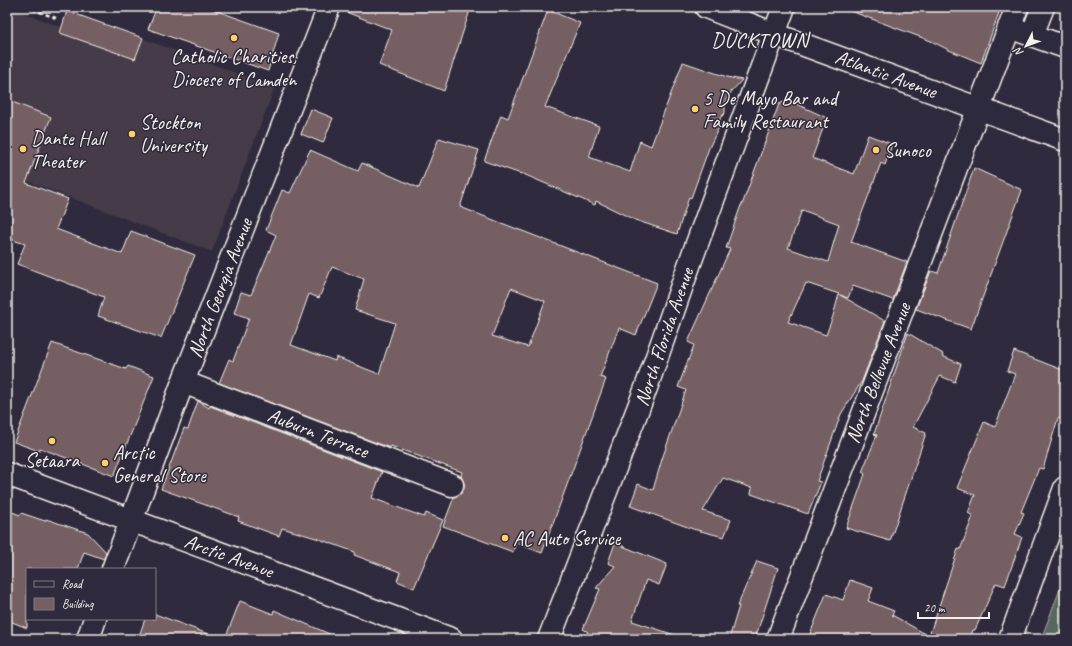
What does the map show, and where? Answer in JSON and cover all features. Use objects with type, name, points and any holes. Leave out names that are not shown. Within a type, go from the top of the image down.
[{"type":"main road","name":"North Georgia Avenue","points":[[113,568],[183,382],[329,7]]},
{"type":"main road","name":"Atlantic Avenue","points":[[706,7],[774,34],[1065,140]]},
{"type":"main road","name":"North Florida Avenue","points":[[549,639],[646,388],[691,260],[784,7]]},
{"type":"main road","points":[[1032,35],[1043,7]]},
{"type":"main road","points":[[1013,17],[1032,35],[1065,47]]},
{"type":"main road","name":"North Bellevue Avenue","points":[[778,639],[1013,17]]},
{"type":"main road","name":"Auburn Terrace","points":[[183,382],[452,485]]},
{"type":"main road","name":"Arctic Avenue","points":[[7,474],[451,639]]},
{"type":"main road","points":[[1010,639],[1065,488]]},
{"type":"main road","points":[[88,639],[95,620]]},
{"type":"path","points":[[26,7],[56,18]]},
{"type":"shaded area","name":"Stockton University","points":[[7,7],[61,27],[67,11],[275,87],[212,252],[27,181],[18,205],[7,200]]},
{"type":"green space","points":[[1065,576],[1065,639],[1041,639]]},
{"type":"building","name":"Catholic Charities, Diocese of Camden","points":[[157,7],[206,7],[279,33],[268,71],[148,29]]},
{"type":"building","points":[[341,7],[471,7],[444,91],[379,65],[392,30],[341,10]]},
{"type":"building","points":[[845,7],[1001,7],[981,63],[931,41],[845,9]]},
{"type":"building","points":[[548,10],[580,23],[545,107],[599,126],[589,157],[630,172],[640,141],[651,146],[683,62],[727,77],[742,80],[731,92],[725,104],[725,113],[720,118],[720,125],[709,148],[691,198],[689,197],[677,234],[635,220],[596,201],[595,205],[521,173],[484,161],[501,115],[508,118]]},
{"type":"building","points":[[67,11],[143,38],[135,59],[60,33]]},
{"type":"building","points":[[7,100],[51,117],[26,183],[68,199],[56,229],[122,254],[131,231],[195,255],[161,338],[98,316],[104,297],[17,264],[25,244],[7,238]]},
{"type":"building","points":[[788,100],[827,118],[812,158],[854,174],[868,135],[892,144],[885,165],[881,163],[851,242],[907,262],[893,300],[853,286],[848,298],[840,295],[885,321],[862,381],[841,414],[817,481],[821,482],[808,514],[751,494],[752,488],[723,478],[703,511],[731,520],[724,537],[693,529],[630,506],[638,484],[653,490],[686,390],[678,387],[694,345],[688,342],[730,249],[726,248],[779,104]],"holes":[[[802,210],[839,224],[828,262],[788,248]],[[806,283],[839,294],[826,335],[788,322]]]},
{"type":"building","points":[[311,109],[333,118],[323,143],[301,134]]},
{"type":"building","points":[[439,138],[479,150],[460,207],[657,283],[636,335],[619,328],[600,377],[606,379],[542,553],[516,543],[513,552],[443,526],[454,497],[460,494],[464,489],[464,483],[461,476],[462,472],[391,446],[390,448],[219,383],[229,359],[233,361],[249,318],[234,313],[241,292],[251,295],[276,235],[266,230],[282,190],[290,193],[310,150],[358,171],[362,163],[419,188]],"holes":[[[332,267],[364,279],[355,310],[395,323],[379,374],[336,357],[335,361],[291,345],[309,294],[319,298]],[[511,288],[545,301],[528,347],[492,336]]]},
{"type":"building","points":[[974,168],[1022,190],[971,329],[916,309],[931,271],[938,273]]},
{"type":"building","points":[[908,333],[943,354],[942,356],[961,364],[955,382],[940,376],[913,427],[926,433],[890,541],[846,528],[865,474],[862,472],[877,435],[874,434]]},
{"type":"building","points":[[52,343],[126,369],[128,366],[154,376],[114,476],[40,448],[39,451],[14,442]]},
{"type":"building","points":[[1014,351],[1065,371],[1065,421],[1058,418],[1043,469],[1039,468],[1021,512],[1024,513],[1015,534],[1022,537],[1005,586],[996,583],[975,630],[972,630],[969,639],[825,639],[810,634],[826,594],[843,600],[850,580],[873,588],[868,601],[894,611],[892,615],[929,636],[958,549],[960,550],[973,516],[968,513],[975,495],[957,488],[984,422],[995,427],[1015,374],[1007,371]]},
{"type":"building","points":[[198,401],[209,408],[210,406],[382,472],[372,498],[424,517],[426,513],[443,520],[414,588],[397,581],[400,572],[354,555],[355,552],[282,528],[279,536],[238,521],[239,517],[161,489],[184,428],[188,429]]},
{"type":"building","points":[[7,510],[45,521],[46,519],[88,533],[106,552],[104,559],[84,552],[78,568],[26,568],[27,628],[7,620]]},
{"type":"building","points":[[615,543],[667,564],[659,585],[646,580],[632,621],[675,635],[674,639],[586,639],[588,632],[583,629],[600,589],[596,588],[615,566],[608,563]]},
{"type":"building","points":[[757,561],[778,568],[755,639],[729,639],[739,606],[737,606]]},
{"type":"building","points":[[240,601],[273,614],[274,610],[341,639],[225,639]]},
{"type":"building","points":[[156,614],[216,637],[215,639],[138,639],[145,620],[156,620]]},
{"type":"place","name":"Catholic Charities, Diocese of Camden","points":[[234,38]]},
{"type":"place","name":"5 De Mayo Bar and Family Restaurant","points":[[695,109]]},
{"type":"place","name":"Stockton University","points":[[132,134]]},
{"type":"place","name":"Dante Hall Theater","points":[[23,149]]},
{"type":"place","name":"Sunoco","points":[[876,150]]},
{"type":"place","name":"Setaara","points":[[52,441]]},
{"type":"place","name":"Arctic General Store","points":[[105,463]]},
{"type":"place","name":"AC Auto Service","points":[[505,538]]},
{"type":"district","name":"DUCKTOWN","points":[[760,40]]}]
